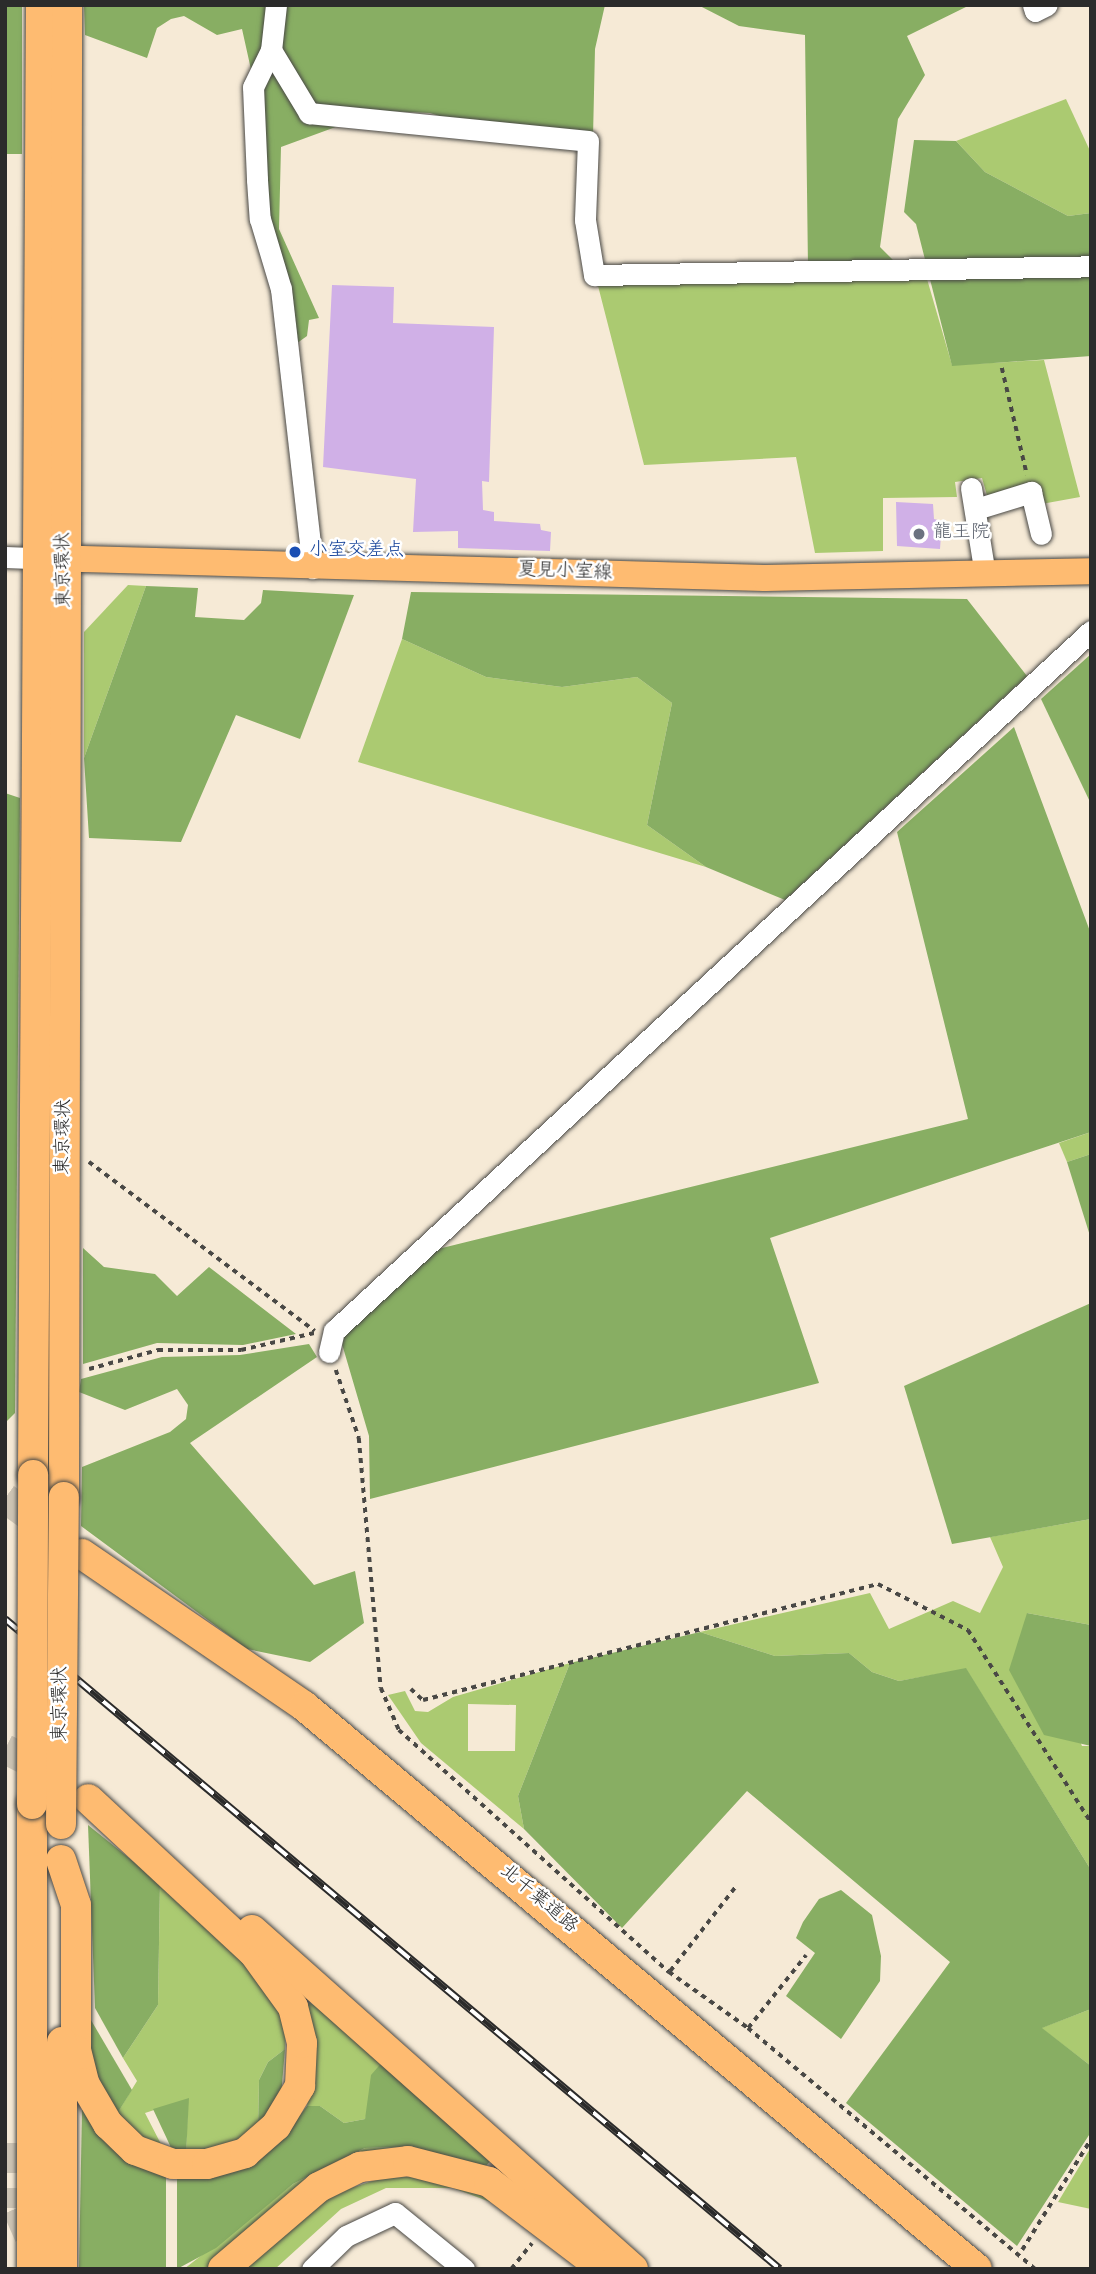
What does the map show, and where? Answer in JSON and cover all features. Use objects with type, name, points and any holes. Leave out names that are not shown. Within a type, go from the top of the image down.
[{"type":"highway","name":"東京環状","points":[[41,5],[64,1142],[62,2269]]},
{"type":"highway","name":"東京環状","points":[[32,2269],[24,1799],[29,1472],[35,1372],[66,5]]},
{"type":"highway","name":"北千葉道路","points":[[82,1554],[304,1706],[976,2269]]},
{"type":"highway","points":[[17,2143],[24,1799]]},
{"type":"highway","points":[[61,1860],[76,1905],[76,2050],[84,2083],[108,2124],[135,2150],[173,2164],[207,2164],[245,2153],[276,2126],[300,2085],[302,2043],[293,2007],[254,1953],[88,1799],[181,1867],[634,2269]]},
{"type":"highway","points":[[223,2269],[320,2187],[360,2167],[408,2161],[489,2182],[603,2269]]},
{"type":"main road","name":"夏見小室線","points":[[52,558],[313,568],[765,578],[1091,571]]},
{"type":"street","points":[[276,5],[271,50],[253,87],[260,219],[281,289],[313,568]]},
{"type":"street","points":[[1032,5],[1035,10],[1047,5]]},
{"type":"street","points":[[271,50],[309,113],[588,141],[584,220],[594,275],[1091,266]]},
{"type":"street","points":[[985,574],[974,498],[1031,492],[1041,534]]},
{"type":"street","points":[[5,557],[52,558]]},
{"type":"street","points":[[325,1341],[1091,631]]},
{"type":"street","points":[[312,2269],[346,2236],[395,2213],[460,2267]]},
{"type":"path","points":[[1002,368],[1031,492]]},
{"type":"path","points":[[64,1142],[325,1341],[359,1438],[366,1564],[386,1710],[414,1747],[669,1972],[748,2028],[1035,2269]]},
{"type":"path","points":[[86,1370],[158,1350],[241,1350],[325,1341]]},
{"type":"path","points":[[411,1689],[423,1700],[878,1584],[968,1629],[1091,1822]]},
{"type":"path","points":[[669,1972],[737,1885]]},
{"type":"path","points":[[748,2028],[806,1955]]},
{"type":"path","points":[[1022,2250],[1091,2138]]},
{"type":"path","points":[[511,2269],[533,2242]]},
{"type":"green space","points":[[5,5],[22,5],[22,154],[5,154]]},
{"type":"green space","points":[[84,5],[272,5],[272,22],[252,74],[242,29],[217,35],[184,16],[171,19],[157,28],[147,58],[85,35]]},
{"type":"green space","points":[[279,5],[605,5],[595,49],[593,137],[468,125],[430,113],[316,108],[276,48]]},
{"type":"green space","points":[[698,5],[970,5],[907,36],[925,75],[898,119],[880,247],[902,269],[808,267],[805,35],[739,26]]},
{"type":"green space","points":[[270,57],[307,119],[352,121],[281,147],[279,229],[319,318],[309,320],[307,336],[293,346],[264,212],[260,81]]},
{"type":"green space","points":[[1066,99],[1091,153],[1091,213],[1068,216],[985,172],[956,141]]},
{"type":"green space","points":[[914,140],[956,141],[985,172],[1068,216],[1091,213],[1091,356],[952,366],[916,224],[904,212]]},
{"type":"green space","points":[[927,279],[952,365],[1044,360],[1080,497],[1025,507],[1021,489],[988,499],[982,478],[955,482],[957,497],[883,498],[883,551],[815,553],[796,457],[644,465],[597,282]]},
{"type":"green space","points":[[128,585],[146,586],[84,758],[84,632]]},
{"type":"green space","points":[[146,586],[198,588],[195,617],[244,620],[261,603],[263,590],[354,595],[300,739],[236,715],[181,842],[89,838],[84,758]]},
{"type":"green space","points":[[411,592],[967,599],[1027,676],[785,900],[706,867],[647,825],[672,703],[637,677],[562,687],[486,677],[402,639]]},
{"type":"green space","points":[[402,639],[486,677],[562,687],[637,677],[672,703],[647,825],[706,867],[358,762]]},
{"type":"green space","points":[[1091,654],[1091,804],[1041,699]]},
{"type":"green space","points":[[1014,727],[1091,934],[1091,1132],[770,1238],[819,1383],[370,1499],[369,1436],[342,1344],[345,1334],[438,1249],[968,1119],[897,832]]},
{"type":"green space","points":[[5,793],[20,798],[15,1413],[5,1423]]},
{"type":"green space","points":[[1091,1132],[1091,1154],[1067,1162],[1059,1143]]},
{"type":"green space","points":[[1091,1154],[1091,1239],[1067,1162]]},
{"type":"green space","points":[[83,1248],[104,1267],[155,1274],[177,1296],[209,1267],[296,1334],[243,1345],[157,1343],[83,1364]]},
{"type":"green space","points":[[1091,1303],[1091,1519],[952,1544],[904,1386]]},
{"type":"green space","points":[[309,1344],[317,1357],[190,1443],[314,1585],[355,1571],[364,1623],[310,1662],[247,1649],[81,1526],[82,1467],[170,1432],[186,1419],[188,1405],[177,1389],[125,1410],[79,1392],[81,1379],[162,1357],[240,1355]]},
{"type":"green space","points":[[1091,1519],[1091,1625],[1027,1613],[1082,1746],[1091,1746],[1091,1870],[966,1669],[899,1681],[872,1672],[849,1653],[775,1656],[700,1632],[870,1593],[889,1629],[953,1601],[980,1613],[1003,1567],[990,1537]]},
{"type":"green space","points":[[1027,1613],[1091,1625],[1091,1746],[1044,1735],[1009,1670]]},
{"type":"green space","points":[[700,1632],[775,1656],[849,1653],[872,1672],[899,1681],[966,1668],[1091,1870],[1091,2009],[1042,2028],[1091,2066],[1091,2132],[1017,2246],[846,2103],[950,1962],[747,1791],[622,1928],[524,1829],[518,1796],[570,1663]]},
{"type":"green space","points":[[570,1663],[518,1796],[524,1829],[421,1743],[388,1695],[405,1691],[415,1711],[428,1712],[453,1697]],"holes":[[[468,1704],[516,1705],[515,1751],[468,1751]]]},
{"type":"green space","points":[[88,1825],[160,1883],[158,2005],[123,2058],[95,2008]]},
{"type":"green space","points":[[160,1883],[267,1981],[286,2026],[285,2049],[268,2062],[259,2080],[258,2128],[239,2144],[186,2155],[188,2099],[145,2113],[164,2150],[153,2149],[115,2117],[137,2081],[123,2058],[158,2005]]},
{"type":"green space","points":[[841,1890],[872,1915],[881,1956],[880,1981],[841,2039],[786,1996],[815,1953],[796,1938],[803,1922],[819,1899]]},
{"type":"green space","points":[[300,1998],[337,2017],[385,2059],[365,2119],[344,2123],[320,2106],[307,2106],[317,2043]]},
{"type":"green space","points":[[1091,2009],[1091,2066],[1041,2028]]},
{"type":"green space","points":[[88,2015],[132,2090],[115,2117],[91,2059]]},
{"type":"green space","points":[[285,2049],[281,2096],[258,2128],[259,2080],[268,2062]]},
{"type":"green space","points":[[385,2059],[491,2160],[486,2166],[407,2147],[365,2148],[293,2184],[216,2248],[177,2269],[177,2176],[207,2179],[252,2165],[278,2144],[307,2106],[320,2106],[344,2123],[365,2119],[371,2075]]},
{"type":"green space","points":[[189,2098],[186,2155],[174,2154],[153,2109]]},
{"type":"green space","points":[[82,2109],[166,2176],[166,2269],[79,2269]]},
{"type":"green space","points":[[407,2147],[211,2269],[184,2269],[293,2184],[365,2148]]},
{"type":"green space","points":[[1091,2147],[1091,2209],[1058,2202]]},
{"type":"green space","points":[[428,2176],[454,2180],[501,2206],[453,2188],[386,2188],[341,2209],[275,2269],[242,2269],[329,2195],[382,2178]]},
{"type":"building","points":[[332,285],[394,287],[393,323],[494,327],[489,482],[482,481],[483,510],[494,512],[494,521],[540,524],[541,530],[551,532],[550,551],[458,548],[458,531],[413,532],[416,479],[323,467]]},
{"type":"building","name":"龍王院","points":[[896,502],[933,504],[934,519],[942,521],[940,549],[897,546]]},
{"type":"tunnel","points":[[5,1498],[50,1531]]},
{"type":"tunnel","points":[[5,1749],[54,1774]]},
{"type":"tunnel","points":[[17,2143],[17,2208],[33,2244]]},
{"type":"railway","points":[[5,1619],[780,2269]]},
{"type":"place","name":"龍王院","points":[[919,534]]},
{"type":"place","name":"小室交差点","points":[[295,552]]}]
